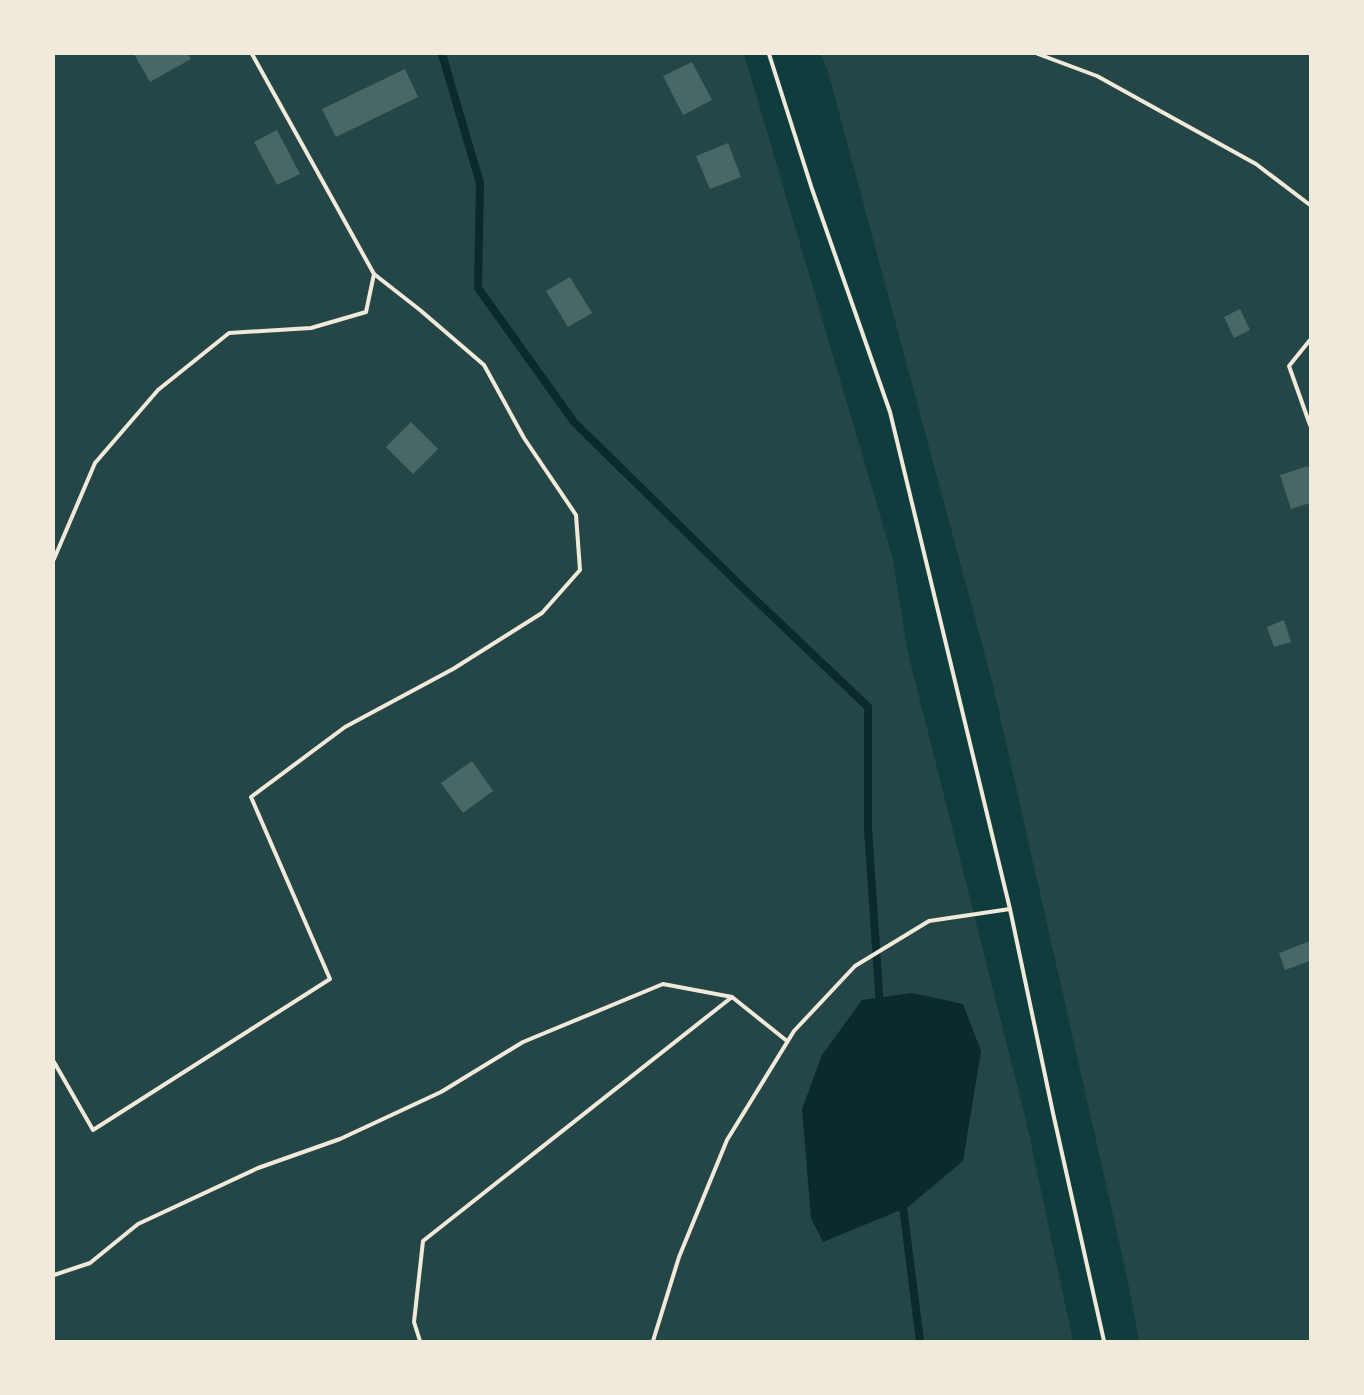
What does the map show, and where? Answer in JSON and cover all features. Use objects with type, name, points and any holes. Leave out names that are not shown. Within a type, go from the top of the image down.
[{"type":"lane","points":[[54,1062],[93,1130],[330,979],[251,796],[345,727],[453,670],[542,613],[580,570],[576,516],[524,438],[484,365],[420,310],[374,274],[252,54]]},
{"type":"lane","points":[[769,54],[812,189],[890,412],[1010,909],[1104,1341]]},
{"type":"lane","points":[[1038,54],[1097,76],[1256,164],[1310,206]]},
{"type":"lane","points":[[54,559],[95,463],[158,390],[229,333],[310,328],[366,312],[374,274]]},
{"type":"lane","points":[[1310,340],[1289,366],[1310,425]]},
{"type":"lane","points":[[653,1341],[679,1257],[727,1140],[794,1031],[855,966],[929,921],[1010,909]]},
{"type":"lane","points":[[54,1275],[90,1263],[138,1224],[258,1168],[340,1139],[441,1092],[523,1042],[663,984],[732,997],[787,1041]]},
{"type":"lane","points":[[420,1341],[414,1322],[423,1241],[732,997]]},
{"type":"shaded area","points":[[54,54],[744,54],[893,559],[907,649],[1026,1120],[1073,1341],[54,1341]]},
{"type":"shaded area","points":[[820,54],[1310,54],[1310,1341],[1139,1341],[1127,1277],[992,681],[827,68]]},
{"type":"shaded area","points":[[912,993],[963,1004],[981,1051],[963,1161],[908,1207],[823,1242],[811,1218],[802,1109],[822,1055],[862,1000]]},
{"type":"building","points":[[134,54],[188,54],[191,59],[150,82]]},
{"type":"building","points":[[692,62],[712,100],[683,115],[663,76]]},
{"type":"building","points":[[405,69],[418,97],[336,137],[322,109]]},
{"type":"building","points":[[277,130],[300,174],[277,185],[254,142]]},
{"type":"building","points":[[728,143],[741,177],[710,189],[696,156]]},
{"type":"building","points":[[570,277],[592,313],[568,327],[546,291]]},
{"type":"building","points":[[1240,309],[1250,330],[1234,338],[1224,317]]},
{"type":"building","points":[[411,422],[438,449],[413,474],[386,447]]},
{"type":"building","points":[[1308,466],[1310,474],[1310,503],[1291,509],[1280,475]]},
{"type":"building","points":[[1284,620],[1291,642],[1274,647],[1267,627]]},
{"type":"building","points":[[472,761],[493,791],[463,813],[441,783]]},
{"type":"building","points":[[1310,941],[1310,961],[1285,970],[1279,953]]},
{"type":"waterway","points":[[442,54],[480,183],[478,288],[574,422],[741,586],[868,707],[868,829],[880,1007]]},
{"type":"waterway","points":[[902,1199],[920,1341]]}]
